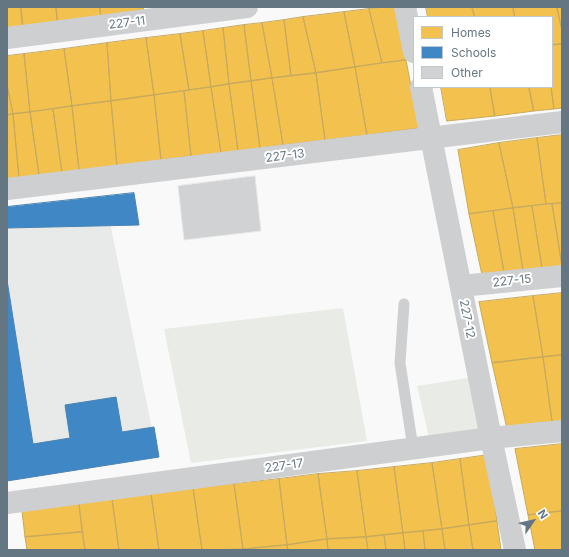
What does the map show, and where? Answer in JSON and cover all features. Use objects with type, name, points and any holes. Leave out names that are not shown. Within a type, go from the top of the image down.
[{"type":"street","name":"227-11","points":[[7,38],[247,7]]},
{"type":"street","points":[[405,7],[413,47]]},
{"type":"street","name":"227-12","points":[[421,88],[491,438],[515,550]]},
{"type":"street","name":"227-13","points":[[7,189],[562,122]]},
{"type":"street","name":"227-15","points":[[461,286],[562,276]]},
{"type":"street","name":"227-17","points":[[7,503],[413,448],[562,431]]},
{"type":"lane","points":[[404,304],[400,363],[413,448]]},
{"type":"shaded area","points":[[108,213],[158,458],[13,475],[7,436],[7,226]]},
{"type":"shaded area","points":[[343,308],[367,441],[191,463],[164,329]]},
{"type":"shaded area","points":[[468,378],[479,429],[430,441],[417,386]]},
{"type":"building: Homes","points":[[7,7],[21,7],[23,29],[7,32]]},
{"type":"building: Homes","points":[[21,7],[56,7],[58,24],[23,29]]},
{"type":"building: Homes","points":[[56,7],[100,7],[101,18],[58,24]]},
{"type":"building: Homes","points":[[100,7],[143,7],[144,12],[101,18]]},
{"type":"building: Homes","points":[[396,7],[406,60],[382,63],[369,9]]},
{"type":"building: Homes","points":[[426,7],[472,7],[475,16],[428,16]]},
{"type":"building: Homes","points":[[472,7],[513,7],[515,16],[475,16]]},
{"type":"building: Homes","points":[[513,7],[557,7],[562,30],[562,44],[553,45],[553,16],[515,16]]},
{"type":"building: Homes","points":[[557,7],[562,7],[562,30]]},
{"type":"building: Homes","points":[[369,9],[382,63],[355,67],[344,12]]},
{"type":"building: Homes","points":[[344,12],[355,67],[316,73],[303,17]]},
{"type":"building: Homes","points":[[303,17],[316,73],[291,76],[284,20]]},
{"type":"building: Homes","points":[[284,20],[291,76],[272,78],[262,23]]},
{"type":"building: Homes","points":[[262,23],[272,78],[251,81],[244,25]]},
{"type":"building: Homes","points":[[244,25],[251,81],[229,84],[223,28]]},
{"type":"building: Homes","points":[[223,28],[229,84],[211,87],[203,31]]},
{"type":"building: Homes","points":[[203,31],[211,87],[189,90],[180,34]]},
{"type":"building: Homes","points":[[180,34],[189,90],[154,95],[146,38]]},
{"type":"building: Homes","points":[[146,38],[154,95],[111,101],[107,43]]},
{"type":"building: Homes","points":[[107,43],[111,101],[72,106],[64,49]]},
{"type":"building: Homes","points":[[562,44],[562,108],[554,109],[551,88],[553,88],[553,45]]},
{"type":"building: Homes","points":[[64,49],[72,106],[30,112],[24,54]]},
{"type":"building: Homes","points":[[24,54],[30,112],[13,114],[7,85],[7,56]]},
{"type":"building: Homes","points":[[406,60],[419,128],[367,135],[355,67]]},
{"type":"building: Homes","points":[[355,67],[367,135],[325,140],[316,73]]},
{"type":"building: Homes","points":[[316,73],[325,140],[283,145],[272,78]]},
{"type":"building: Homes","points":[[272,78],[283,145],[260,148],[251,81]]},
{"type":"building: Homes","points":[[251,81],[260,148],[238,151],[229,84]]},
{"type":"building: Homes","points":[[229,84],[238,151],[221,153],[211,87]]},
{"type":"building: Homes","points":[[7,85],[13,114],[7,115]]},
{"type":"building: Homes","points":[[211,87],[221,153],[191,156],[184,91]]},
{"type":"building: Homes","points":[[441,88],[490,88],[495,116],[447,121]]},
{"type":"building: Homes","points":[[490,88],[529,88],[534,111],[495,116]]},
{"type":"building: Homes","points":[[529,88],[551,88],[554,109],[534,111]]},
{"type":"building: Homes","points":[[184,91],[191,156],[161,160],[154,95]]},
{"type":"building: Homes","points":[[154,95],[161,160],[117,166],[111,101]]},
{"type":"building: Homes","points":[[111,101],[117,166],[79,170],[72,106]]},
{"type":"building: Homes","points":[[72,106],[79,170],[62,173],[53,109]]},
{"type":"building: Homes","points":[[53,109],[62,173],[39,175],[30,112]]},
{"type":"building: Homes","points":[[30,112],[39,175],[19,178],[13,114]]},
{"type":"building: Homes","points":[[13,114],[19,178],[7,179],[7,115]]},
{"type":"building: Homes","points":[[562,135],[562,203],[546,204],[537,138]]},
{"type":"building: Homes","points":[[537,138],[546,204],[513,208],[499,143]]},
{"type":"building: Homes","points":[[499,143],[513,208],[469,214],[458,150]]},
{"type":"building: Homes","points":[[562,203],[562,266],[552,204]]},
{"type":"building: Homes","points":[[552,204],[562,266],[542,268],[532,206]]},
{"type":"building: Homes","points":[[532,206],[542,268],[523,270],[513,208]]},
{"type":"building: Homes","points":[[513,208],[523,270],[504,272],[493,211]]},
{"type":"building: Homes","points":[[493,211],[504,272],[482,275],[469,214]]},
{"type":"building: Homes","points":[[562,293],[562,355],[543,357],[533,296]]},
{"type":"building: Homes","points":[[533,296],[543,357],[492,363],[479,302]]},
{"type":"building: Homes","points":[[562,355],[562,427],[553,428],[543,357]]},
{"type":"building: Homes","points":[[543,357],[553,428],[508,433],[492,363]]},
{"type":"building: Homes","points":[[562,444],[562,511],[528,515],[515,449]]},
{"type":"building: Homes","points":[[488,455],[497,521],[469,525],[460,459]]},
{"type":"building: Homes","points":[[460,459],[469,525],[442,529],[432,463]]},
{"type":"building: Homes","points":[[432,463],[442,529],[403,533],[394,467]]},
{"type":"building: Homes","points":[[394,467],[403,533],[366,537],[357,471]]},
{"type":"building: Homes","points":[[357,471],[366,537],[327,539],[318,474]]},
{"type":"building: Homes","points":[[318,474],[327,539],[287,545],[279,479]]},
{"type":"building: Homes","points":[[279,479],[287,545],[243,549],[234,484]]},
{"type":"building: Homes","points":[[234,484],[243,549],[202,550],[193,488]]},
{"type":"building: Homes","points":[[193,488],[202,550],[159,550],[151,494]]},
{"type":"building: Homes","points":[[151,494],[159,550],[119,550],[112,499]]},
{"type":"building: Homes","points":[[112,499],[119,550],[85,550],[79,504]]},
{"type":"building: Homes","points":[[79,504],[82,532],[25,537],[22,511]]},
{"type":"building: Homes","points":[[562,511],[562,550],[535,550],[528,515]]},
{"type":"building: Homes","points":[[497,521],[501,550],[473,550],[469,525]]},
{"type":"building: Homes","points":[[469,525],[473,550],[445,550],[442,529]]},
{"type":"building: Homes","points":[[442,529],[445,550],[425,550],[423,531]]},
{"type":"building: Homes","points":[[423,531],[425,550],[405,550],[403,533]]},
{"type":"building: Homes","points":[[82,532],[85,550],[27,550],[25,537]]},
{"type":"building: Homes","points":[[403,533],[405,550],[386,550],[384,535]]},
{"type":"building: Homes","points":[[384,535],[386,550],[368,550],[366,537]]},
{"type":"building: Homes","points":[[366,537],[368,550],[328,550],[327,539]]},
{"type":"building: Homes","points":[[327,539],[328,550],[288,550],[287,545]]},
{"type":"building: Homes","points":[[287,545],[288,550],[243,549],[263,547]]},
{"type":"building: Schools","points":[[134,193],[139,225],[7,228],[7,207]]},
{"type":"building: Schools","points":[[7,280],[33,444],[70,438],[65,405],[116,397],[122,432],[154,427],[159,457],[7,481]]},
{"type":"building: Other","points":[[255,176],[261,231],[184,240],[178,186]]}]
